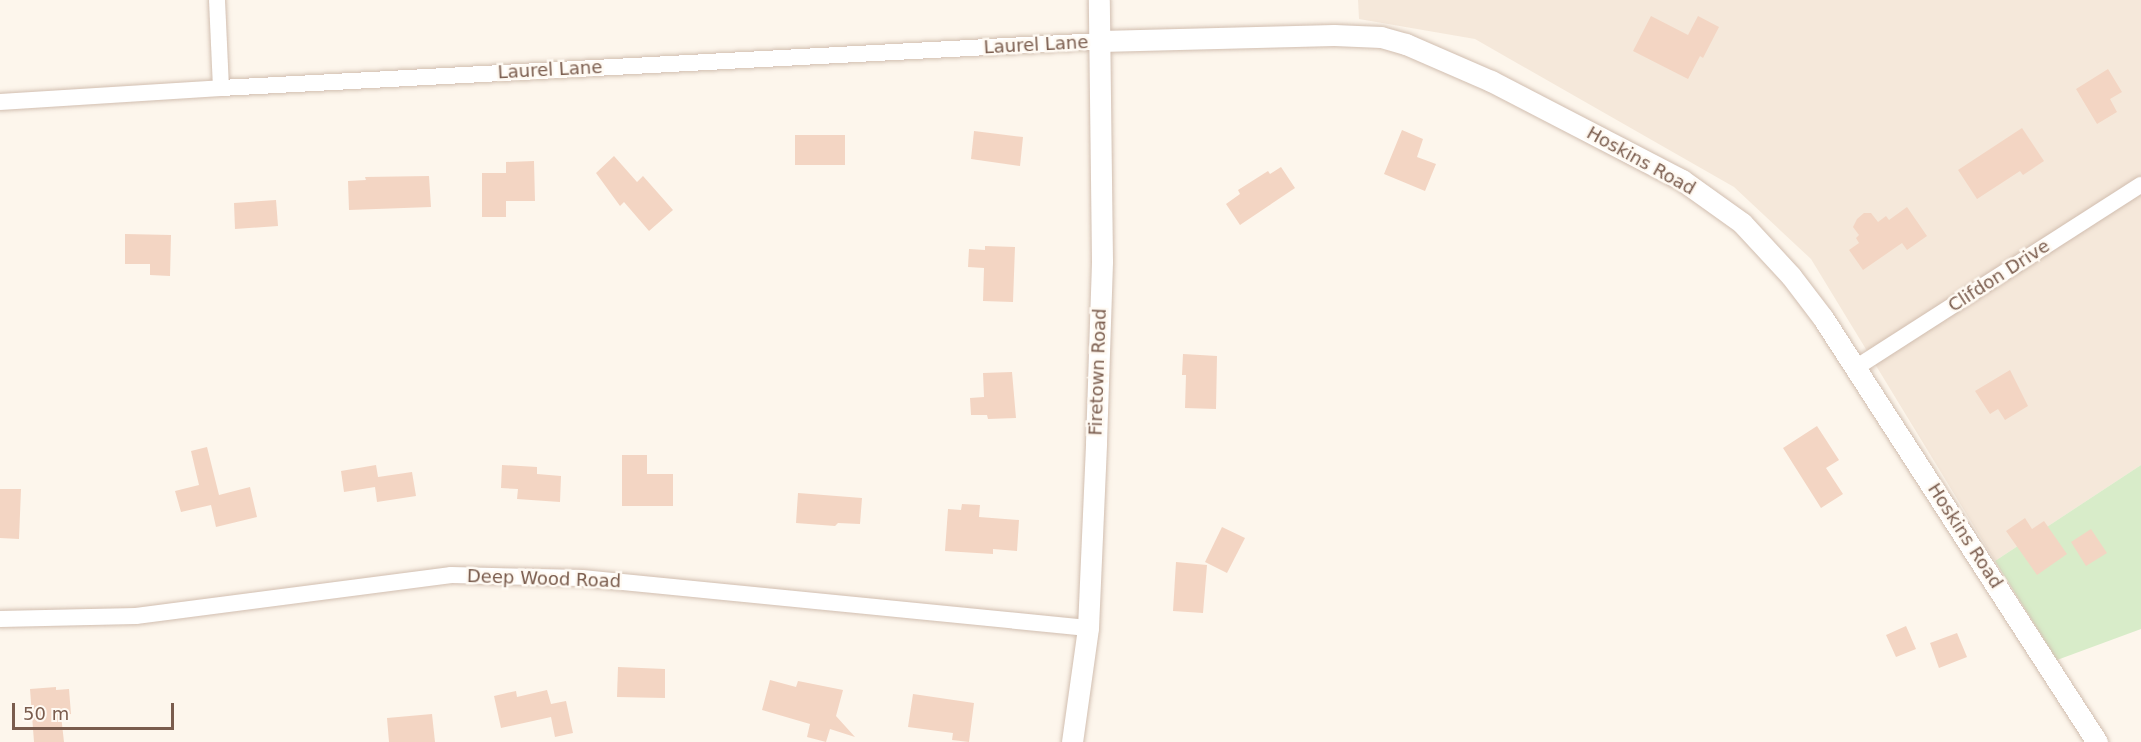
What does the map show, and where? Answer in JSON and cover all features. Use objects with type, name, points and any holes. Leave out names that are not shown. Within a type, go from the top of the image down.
[{"type":"street","points":[[217,0],[221,88]]},
{"type":"street","name":"Firetown Road","points":[[1072,742],[1088,628],[1101,261],[1099,0]]},
{"type":"street","name":"Hoskins Road","points":[[1101,41],[1334,35],[1381,37],[1406,44],[1491,81],[1682,180],[1742,223],[1791,276],[1857,367],[2097,742]]},
{"type":"street","name":"Laurel Lane","points":[[0,102],[1101,41]]},
{"type":"street","name":"Clifdon Drive","points":[[1857,367],[2141,185]]},
{"type":"street","name":"Deep Wood Road","points":[[0,619],[136,616],[451,576],[582,578],[1088,628]]},
{"type":"shaded area","points":[[1358,0],[2141,0],[2141,465],[1995,561],[1811,259],[1734,187],[1475,39],[1359,19]]},
{"type":"green space","points":[[2141,465],[2141,629],[2057,660],[1995,561]]},
{"type":"building","points":[[1651,16],[1688,35],[1698,16],[1719,27],[1703,58],[1700,56],[1688,79],[1633,51]]},
{"type":"building","points":[[2108,69],[2122,92],[2110,99],[2117,112],[2097,124],[2076,89]]},
{"type":"building","points":[[2022,128],[2044,161],[2023,175],[2020,171],[1977,199],[1958,170]]},
{"type":"building","points":[[1402,130],[1423,139],[1417,157],[1436,164],[1425,191],[1384,174]]},
{"type":"building","points":[[974,131],[1023,137],[1020,166],[971,159]]},
{"type":"building","points":[[795,135],[845,135],[845,165],[795,165]]},
{"type":"building","points":[[614,156],[637,182],[643,176],[673,210],[649,231],[624,202],[620,206],[596,173]]},
{"type":"building","points":[[534,161],[535,201],[506,201],[506,217],[482,217],[482,173],[506,173],[506,162]]},
{"type":"building","points":[[1281,167],[1295,188],[1240,225],[1226,204],[1240,194],[1238,190],[1268,171],[1270,174]]},
{"type":"building","points":[[429,176],[431,207],[349,210],[348,181],[366,180],[365,177]]},
{"type":"building","points":[[276,200],[278,226],[235,229],[234,203]]},
{"type":"building","points":[[1907,207],[1927,236],[1907,250],[1902,243],[1863,270],[1849,250],[1859,243],[1856,238],[1859,235],[1853,227],[1857,219],[1864,213],[1871,213],[1878,222],[1886,216],[1889,220]]},
{"type":"building","points":[[125,234],[171,235],[170,276],[150,275],[150,264],[125,264]]},
{"type":"building","points":[[985,246],[1015,247],[1013,302],[983,301],[984,268],[968,267],[969,249],[985,250]]},
{"type":"building","points":[[1183,354],[1217,356],[1216,409],[1185,408],[1186,375],[1182,375]]},
{"type":"building","points":[[2010,370],[2028,406],[2005,420],[1998,409],[1990,414],[1975,391]]},
{"type":"building","points":[[1012,372],[1016,418],[988,419],[987,415],[971,415],[970,398],[984,397],[983,373]]},
{"type":"building","points":[[1817,426],[1839,460],[1826,468],[1843,494],[1821,508],[1783,448]]},
{"type":"building","points":[[207,447],[219,495],[250,487],[257,517],[216,527],[211,505],[181,512],[175,491],[199,485],[191,451]]},
{"type":"building","points":[[622,455],[647,455],[647,474],[673,474],[673,506],[622,506]]},
{"type":"building","points":[[376,465],[378,477],[412,472],[416,496],[377,502],[375,487],[344,492],[341,471]]},
{"type":"building","points":[[502,465],[537,467],[537,474],[561,476],[560,502],[517,499],[518,489],[501,488]]},
{"type":"building","points":[[0,489],[21,489],[19,539],[0,538]]},
{"type":"building","points":[[798,493],[862,498],[860,524],[838,523],[835,526],[796,523]]},
{"type":"building","points":[[962,504],[980,505],[979,517],[1019,520],[1017,551],[993,549],[993,554],[945,551],[948,509],[961,510]]},
{"type":"building","points":[[2025,518],[2032,529],[2044,521],[2067,554],[2037,575],[2006,531]]},
{"type":"building","points":[[1222,527],[1245,538],[1227,573],[1205,562]]},
{"type":"building","points":[[2091,529],[2107,553],[2086,566],[2071,542]]},
{"type":"building","points":[[1176,562],[1207,565],[1203,613],[1173,611]]},
{"type":"building","points":[[1906,626],[1916,649],[1896,657],[1886,635]]},
{"type":"building","points":[[1957,633],[1967,657],[1939,668],[1930,643]]},
{"type":"building","points":[[618,667],[665,669],[665,698],[617,697]]},
{"type":"building","points":[[770,680],[796,687],[798,681],[843,690],[836,716],[855,737],[830,729],[826,742],[807,737],[810,724],[762,710]]},
{"type":"building","points":[[56,687],[56,690],[69,689],[71,714],[61,715],[64,742],[34,742],[30,689]]},
{"type":"building","points":[[547,690],[551,704],[566,701],[573,733],[555,737],[551,717],[501,728],[494,696],[516,691],[517,697]]},
{"type":"building","points":[[913,694],[974,703],[969,742],[952,740],[953,733],[908,727]]},
{"type":"building","points":[[432,714],[435,742],[389,742],[387,718]]}]
